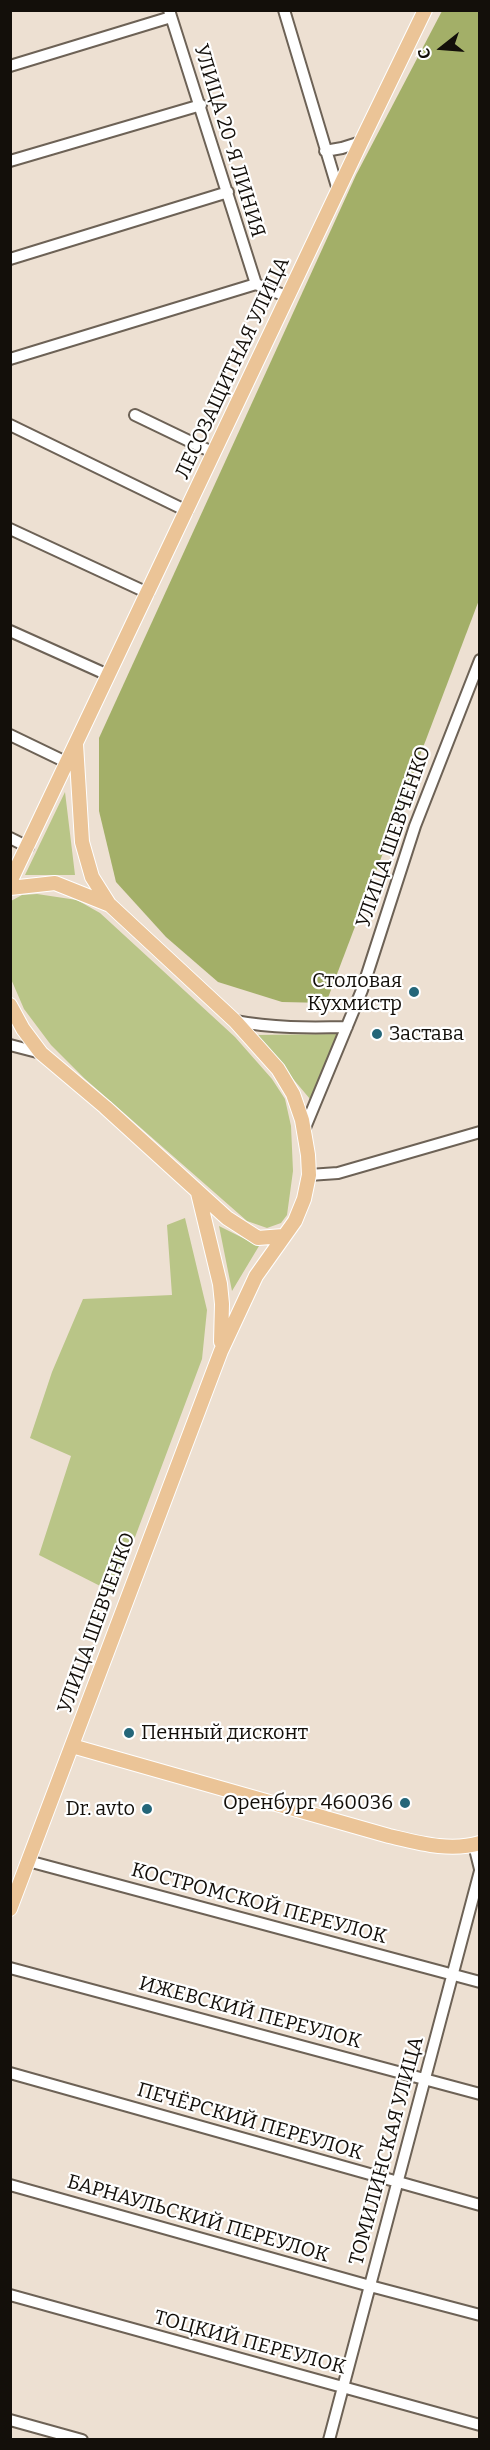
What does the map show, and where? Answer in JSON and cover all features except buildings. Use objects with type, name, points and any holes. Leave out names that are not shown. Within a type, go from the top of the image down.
[{"type":"main road","name":"ЛЕСОЗАЩИТНАЯ УЛИЦА","points":[[10,882],[425,10]]},
{"type":"main road","name":"ЛЕСОЗАЩИТНАЯ УЛИЦА","points":[[76,742],[82,842],[92,877],[110,905]]},
{"type":"main road","points":[[10,888],[55,883],[110,905],[235,1021],[287,1083],[304,1130],[309,1175]]},
{"type":"main road","points":[[10,1005],[41,1053],[105,1107],[227,1218],[251,1235],[265,1238],[283,1236]]},
{"type":"main road","name":"УЛИЦА ШЕВЧЕНКО","points":[[10,1909],[220,1350],[256,1276],[299,1211],[309,1175]]},
{"type":"main road","name":"УЛИЦА ШЕВЧЕНКО","points":[[198,1193],[220,1284],[222,1304],[220,1350]]},
{"type":"main road","points":[[72,1746],[389,1836],[429,1845],[452,1847],[477,1844]]},
{"type":"street","points":[[284,10],[338,190]]},
{"type":"street","points":[[10,66],[170,14]]},
{"type":"street","name":"УЛИЦА 20-Я ЛИНИЯ","points":[[170,14],[201,105],[256,284]]},
{"type":"street","points":[[10,162],[201,105]]},
{"type":"street","points":[[325,151],[361,141]]},
{"type":"street","points":[[10,259],[228,192]]},
{"type":"street","points":[[10,359],[256,284],[288,297]]},
{"type":"street","points":[[135,415],[214,453]]},
{"type":"street","points":[[10,425],[187,511]]},
{"type":"street","points":[[10,529],[148,593]]},
{"type":"street","points":[[10,631],[108,675]]},
{"type":"street","name":"УЛИЦА ШЕВЧЕНКО","points":[[304,1130],[362,990],[415,826],[480,660]]},
{"type":"street","points":[[10,735],[66,762]]},
{"type":"street","points":[[10,838],[28,847]]},
{"type":"street","points":[[235,1021],[300,1029],[347,1027]]},
{"type":"street","points":[[10,1045],[41,1053]]},
{"type":"street","points":[[309,1175],[338,1173],[480,1132]]},
{"type":"street","points":[[477,1844],[480,1870]]},
{"type":"street","name":"КОСТРОМСКОЙ ПЕРЕУЛОК","points":[[28,1861],[480,1982]]},
{"type":"street","name":"ТОМИЛИНСКАЯ УЛИЦА","points":[[329,2439],[480,1870]]},
{"type":"street","name":"ИЖЕВСКИЙ ПЕРЕУЛОК","points":[[10,1968],[480,2094]]},
{"type":"street","name":"ПЕЧЁРСКИЙ ПЕРЕУЛОК","points":[[10,2073],[480,2205]]},
{"type":"street","name":"БАРНАУЛЬСКИЙ ПЕРЕУЛОК","points":[[10,2185],[480,2315]]},
{"type":"street","name":"ТОЦКИЙ ПЕРЕУЛОК","points":[[10,2295],[480,2425]]},
{"type":"street","points":[[10,2420],[82,2439]]},
{"type":"green space","points":[[442,11],[479,11],[479,600],[326,1003],[282,1002],[218,982],[166,937],[116,882],[99,811],[99,738],[356,175]]},
{"type":"green space","points":[[65,792],[75,875],[25,875]]},
{"type":"green space","points":[[37,894],[77,900],[100,913],[235,1037],[272,1079],[285,1099],[291,1126],[293,1171],[287,1215],[281,1223],[267,1228],[247,1221],[84,1078],[51,1045],[24,1009],[11,979],[11,901],[22,895]]},
{"type":"green space","points":[[337,1034],[310,1099],[256,1035]]},
{"type":"green space","points":[[185,1218],[207,1310],[202,1359],[114,1593],[39,1555],[71,1456],[30,1438],[52,1372],[83,1299],[172,1295],[167,1225]]},
{"type":"green space","points":[[219,1226],[259,1246],[232,1291]]},
{"type":"place","name":"Столовая Кухмистр","points":[[414,992]]},
{"type":"place","name":"Застава","points":[[377,1034]]},
{"type":"place","name":"Пенный дисконт","points":[[129,1733]]},
{"type":"place","name":"Оренбург 460036","points":[[405,1803]]},
{"type":"place","name":"Dr. avto","points":[[147,1809]]}]
